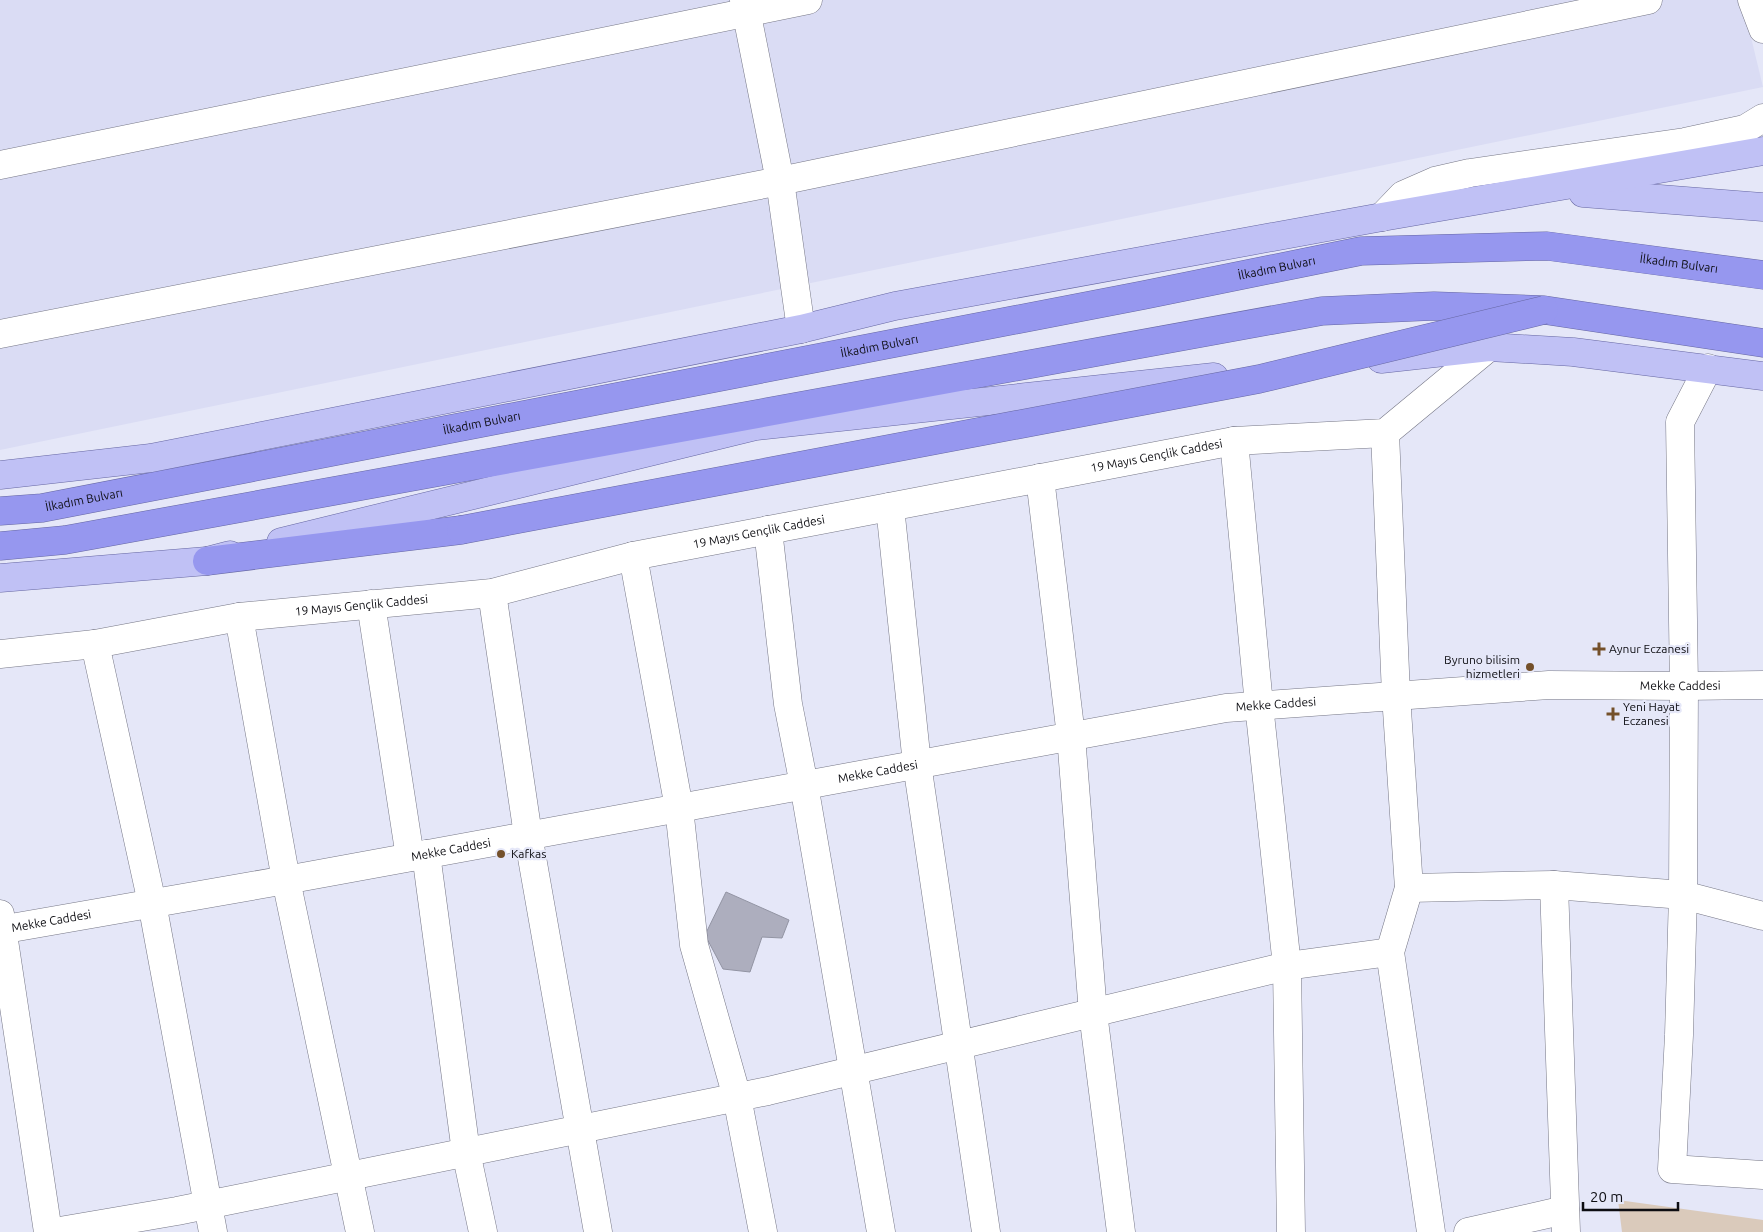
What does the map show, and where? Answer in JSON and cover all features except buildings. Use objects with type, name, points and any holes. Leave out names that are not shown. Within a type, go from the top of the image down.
[{"type":"highway","name":"İlkadım Bulvarı","points":[[0,511],[52,506],[1105,303],[1361,251],[1548,246],[1763,275]]},
{"type":"highway","points":[[0,546],[65,540],[1322,311],[1434,306],[1544,310],[1763,344]]},
{"type":"highway","points":[[207,561],[461,530],[1259,379],[1544,310]]},
{"type":"main road","points":[[0,475],[152,458],[801,329],[895,306],[1382,216],[1763,151]]},
{"type":"main road","points":[[1539,190],[1763,207]]},
{"type":"main road","points":[[0,578],[207,561],[756,426],[1489,347],[1573,352],[1763,376]]},
{"type":"street","points":[[0,165],[746,7],[808,0]]},
{"type":"street","points":[[0,334],[780,181],[1648,0]]},
{"type":"street","points":[[1752,0],[1763,29]]},
{"type":"street","points":[[746,7],[780,181],[801,329]]},
{"type":"street","points":[[1382,216],[1403,195],[1435,181],[1470,173],[1685,142],[1745,129],[1763,118]]},
{"type":"street","points":[[1432,1232],[1390,952],[1409,888],[1396,695],[1385,433],[1489,347]]},
{"type":"street","points":[[1708,368],[1680,422],[1684,686],[1683,895],[1679,1035],[1672,1169],[1763,1175]]},
{"type":"street","name":"19 Mayıs Gençlik Caddesi","points":[[0,654],[95,644],[239,617],[492,593],[632,556],[1234,441],[1385,433]]},
{"type":"street","points":[[1234,441],[1259,705],[1287,966],[1291,1232]]},
{"type":"street","points":[[1040,478],[1070,736],[1093,1013],[1121,1232]]},
{"type":"street","points":[[890,507],[917,764],[960,1045],[986,1232]]},
{"type":"street","points":[[768,530],[788,704],[804,785],[881,1232]]},
{"type":"street","points":[[632,556],[679,808],[694,945],[737,1097],[762,1232]]},
{"type":"street","points":[[492,593],[528,835],[598,1232]]},
{"type":"street","points":[[371,604],[418,855],[466,1152],[483,1232]]},
{"type":"street","points":[[239,617],[286,880],[360,1232]]},
{"type":"street","points":[[95,644],[152,904],[213,1232]]},
{"type":"street","name":"Mekke Caddesi","points":[[1,925],[152,904],[1226,708],[1549,685],[1763,685]]},
{"type":"street","points":[[1409,888],[1554,885],[1683,895],[1763,916]]},
{"type":"street","points":[[1468,1232],[1566,1221],[1554,885]]},
{"type":"street","points":[[1,925],[48,1232]]},
{"type":"street","points":[[54,1232],[208,1204],[737,1097],[1287,966],[1390,952]]},
{"type":"shaded area","points":[[0,0],[1742,0],[1763,87],[0,450]]},
{"type":"shaded area","points":[[1618,1200],[1763,1220],[1763,1232],[1622,1232]]},
{"type":"place","name":"Aynur Eczanesi","points":[[1599,649]]},
{"type":"place","name":"Byruno bilisim hizmetleri","points":[[1530,667]]},
{"type":"place","name":"Yeni Hayat Eczanesi","points":[[1613,714]]},
{"type":"place","name":"Kafkas","points":[[501,854]]}]
